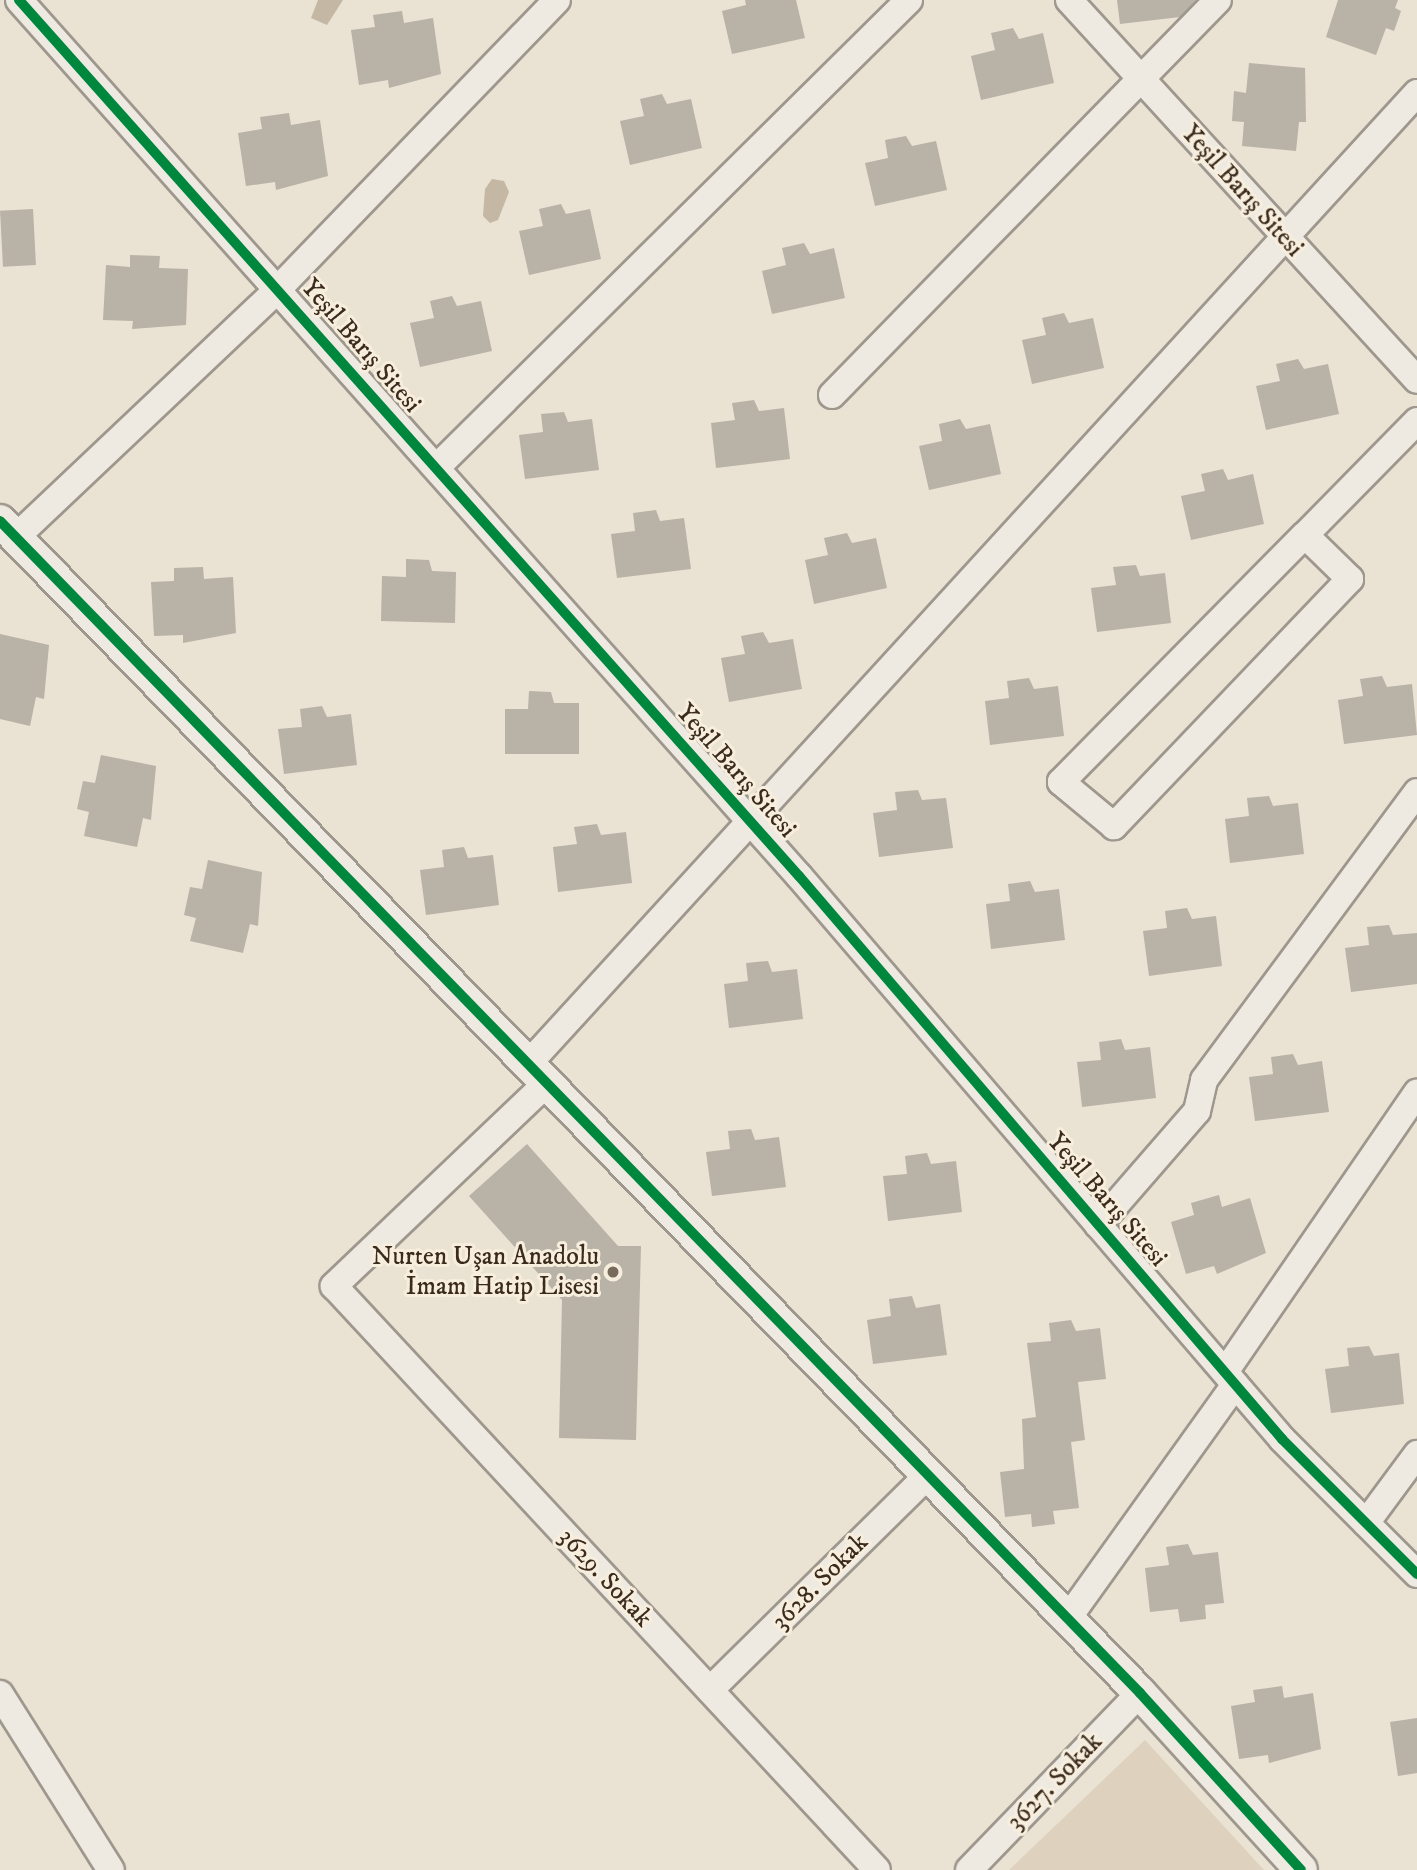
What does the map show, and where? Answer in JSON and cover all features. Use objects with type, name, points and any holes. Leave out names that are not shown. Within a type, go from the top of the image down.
[{"type":"street","name":"Yeşil Barış Sitesi","points":[[19,0],[279,288],[750,822],[1230,1378],[1417,1574]]},
{"type":"street","name":"Yeşil Barış Sitesi","points":[[8,529],[279,288],[557,0]]},
{"type":"street","points":[[437,467],[909,0]]},
{"type":"street","name":"Yeşil Barış Sitesi","points":[[1069,0],[1284,238],[1417,380]]},
{"type":"street","points":[[832,395],[1218,0]]},
{"type":"street","points":[[539,1073],[750,822],[1417,93]]},
{"type":"street","points":[[1305,535],[1349,579],[1114,826],[1061,782],[1417,421]]},
{"type":"street","points":[[8,529],[1068,1618],[1301,1870]]},
{"type":"street","name":"Yeşil Barış Sitesi","points":[[1098,1225],[1197,1111],[1204,1080],[1417,792]]},
{"type":"street","name":"3629. Sokak","points":[[539,1073],[334,1286],[877,1870]]},
{"type":"street","points":[[1068,1618],[1417,1093]]},
{"type":"street","points":[[1366,1523],[1417,1454]]},
{"type":"street","name":"3628. Sokak","points":[[710,1690],[929,1474]]},
{"type":"street","name":"3627. Sokak","points":[[969,1870],[1140,1693]]},
{"type":"street","points":[[0,1694],[111,1870]]},
{"type":"shaded area","points":[[318,0],[343,0],[327,25],[311,18]]},
{"type":"shaded area","points":[[492,179],[504,181],[509,192],[498,220],[490,223],[483,216],[485,189]]},
{"type":"shaded area","points":[[1145,1740],[1264,1870],[1009,1870]]},
{"type":"building","points":[[745,0],[796,0],[805,38],[732,54],[722,11],[746,5]]},
{"type":"building","points":[[1117,0],[1196,0],[1180,17],[1120,24]]},
{"type":"building","points":[[1338,0],[1398,0],[1395,8],[1401,11],[1394,31],[1386,28],[1376,55],[1326,37]]},
{"type":"building","points":[[402,11],[404,23],[433,18],[441,74],[389,88],[388,80],[359,85],[351,30],[375,27],[373,15]]},
{"type":"building","points":[[1013,28],[1019,39],[1043,33],[1054,83],[981,100],[971,56],[995,50],[991,33]]},
{"type":"building","points":[[1249,63],[1305,68],[1306,122],[1299,122],[1296,151],[1242,146],[1244,122],[1232,121],[1234,91],[1246,93]]},
{"type":"building","points":[[662,94],[667,104],[691,99],[702,148],[630,165],[620,121],[644,116],[640,99]]},
{"type":"building","points":[[289,113],[291,125],[320,120],[328,176],[276,190],[275,182],[246,186],[238,133],[262,129],[260,117]]},
{"type":"building","points":[[906,136],[912,146],[936,141],[947,190],[875,206],[865,163],[888,158],[885,140]]},
{"type":"building","points":[[561,204],[566,214],[590,209],[601,259],[529,275],[519,231],[543,226],[539,209]]},
{"type":"building","points":[[33,209],[36,265],[3,267],[0,211]]},
{"type":"building","points":[[804,243],[810,254],[834,248],[845,298],[772,314],[762,271],[786,265],[782,248]]},
{"type":"building","points":[[130,255],[160,256],[159,268],[188,269],[186,325],[132,329],[133,321],[103,320],[106,265],[130,267]]},
{"type":"building","points":[[452,296],[457,306],[481,301],[492,351],[420,367],[410,323],[434,318],[430,301]]},
{"type":"building","points":[[1064,313],[1069,323],[1093,318],[1104,368],[1032,384],[1022,340],[1046,335],[1042,318]]},
{"type":"building","points":[[1298,359],[1304,369],[1328,364],[1339,414],[1266,430],[1256,386],[1280,381],[1276,364]]},
{"type":"building","points":[[754,400],[759,411],[784,408],[790,459],[716,468],[711,423],[735,420],[732,403]]},
{"type":"building","points":[[564,412],[568,422],[592,419],[599,470],[525,479],[519,435],[543,432],[541,414]]},
{"type":"building","points":[[960,419],[966,429],[990,424],[1001,474],[929,490],[919,446],[942,441],[939,424]]},
{"type":"building","points":[[1223,469],[1228,480],[1253,474],[1264,524],[1191,540],[1181,496],[1205,491],[1201,474]]},
{"type":"building","points":[[656,510],[660,521],[684,518],[691,569],[617,578],[611,534],[635,531],[633,513]]},
{"type":"building","points":[[847,533],[852,543],[876,538],[887,588],[814,604],[805,560],[828,555],[824,538]]},
{"type":"building","points":[[406,559],[429,560],[432,571],[456,572],[455,623],[381,621],[382,576],[406,577]]},
{"type":"building","points":[[1136,565],[1140,576],[1165,573],[1171,623],[1097,632],[1091,588],[1116,585],[1113,567]]},
{"type":"building","points":[[203,567],[204,579],[233,577],[236,633],[183,643],[183,635],[154,636],[151,582],[174,581],[174,568]]},
{"type":"building","points":[[763,632],[769,643],[793,639],[802,689],[729,702],[721,658],[745,654],[741,636]]},
{"type":"building","points":[[0,634],[49,645],[44,699],[36,697],[30,726],[0,719]]},
{"type":"building","points":[[1382,676],[1387,687],[1412,684],[1417,735],[1344,744],[1338,700],[1363,696],[1360,679]]},
{"type":"building","points":[[1029,678],[1034,689],[1058,686],[1064,736],[990,745],[985,701],[1009,698],[1007,681]]},
{"type":"building","points":[[529,691],[551,692],[554,703],[579,703],[579,754],[505,754],[505,709],[528,709]]},
{"type":"building","points":[[322,706],[327,717],[351,714],[357,765],[284,774],[278,729],[302,727],[300,709]]},
{"type":"building","points":[[101,755],[156,766],[151,820],[143,818],[137,847],[84,836],[89,812],[77,809],[83,781],[95,783]]},
{"type":"building","points":[[918,790],[922,800],[946,798],[953,848],[879,857],[873,813],[897,810],[895,792]]},
{"type":"building","points":[[1269,796],[1273,806],[1298,803],[1304,854],[1230,863],[1225,819],[1249,816],[1247,798]]},
{"type":"building","points":[[597,824],[601,835],[626,832],[632,883],[558,892],[553,847],[577,844],[574,827]]},
{"type":"building","points":[[464,847],[468,858],[493,855],[499,905],[426,915],[420,870],[444,867],[442,850]]},
{"type":"building","points":[[208,860],[262,872],[258,926],[250,924],[243,953],[190,941],[196,918],[184,915],[190,887],[202,889]]},
{"type":"building","points":[[1030,881],[1035,892],[1059,889],[1065,940],[991,949],[986,904],[1010,901],[1008,884]]},
{"type":"building","points":[[1187,908],[1192,919],[1216,916],[1222,966],[1149,976],[1143,931],[1167,928],[1165,911]]},
{"type":"building","points":[[1389,925],[1393,935],[1417,933],[1417,984],[1351,992],[1345,948],[1369,945],[1367,927]]},
{"type":"building","points":[[768,961],[772,972],[797,969],[803,1019],[729,1028],[724,984],[748,981],[746,963]]},
{"type":"building","points":[[1121,1039],[1125,1050],[1150,1047],[1156,1098],[1082,1107],[1077,1062],[1101,1060],[1099,1042]]},
{"type":"building","points":[[1293,1054],[1298,1065],[1322,1061],[1329,1112],[1255,1121],[1249,1077],[1273,1074],[1271,1057]]},
{"type":"building","points":[[751,1129],[755,1140],[779,1137],[786,1187],[712,1196],[706,1152],[730,1149],[728,1131]]},
{"type":"building","points":[[527,1144],[618,1246],[641,1246],[636,1440],[559,1438],[562,1300],[469,1196]]},
{"type":"building","points":[[927,1153],[931,1164],[956,1161],[962,1212],[888,1221],[883,1176],[907,1174],[905,1156]]},
{"type":"building","points":[[1219,1195],[1222,1207],[1250,1198],[1266,1253],[1217,1274],[1214,1266],[1186,1274],[1171,1222],[1194,1215],[1191,1203]]},
{"type":"building","points":[[912,1296],[916,1308],[940,1304],[947,1355],[873,1364],[867,1320],[891,1316],[889,1299]]},
{"type":"building","points":[[1071,1320],[1076,1331],[1100,1328],[1106,1379],[1078,1382],[1085,1440],[1071,1442],[1079,1508],[1053,1511],[1055,1524],[1032,1527],[1031,1514],[1005,1517],[1000,1472],[1024,1469],[1022,1419],[1036,1417],[1027,1343],[1051,1341],[1049,1323]]},
{"type":"building","points":[[1369,1346],[1374,1356],[1399,1353],[1404,1404],[1331,1413],[1325,1369],[1349,1366],[1347,1348]]},
{"type":"building","points":[[1188,1544],[1193,1555],[1218,1552],[1224,1603],[1205,1605],[1206,1619],[1180,1622],[1178,1609],[1150,1612],[1145,1568],[1169,1565],[1166,1547]]},
{"type":"building","points":[[1282,1686],[1284,1698],[1313,1693],[1321,1749],[1269,1763],[1268,1755],[1239,1759],[1231,1706],[1255,1702],[1253,1690]]},
{"type":"building","points":[[1417,1718],[1417,1773],[1398,1776],[1390,1722]]},
{"type":"cycle path","points":[[19,0],[799,876],[1282,1439],[1417,1574]]},
{"type":"cycle path","points":[[0,521],[1140,1693],[1301,1870]]},
{"type":"place","name":"Nurten Uşan Anadolu İmam Hatip Lisesi","points":[[613,1272]]}]
